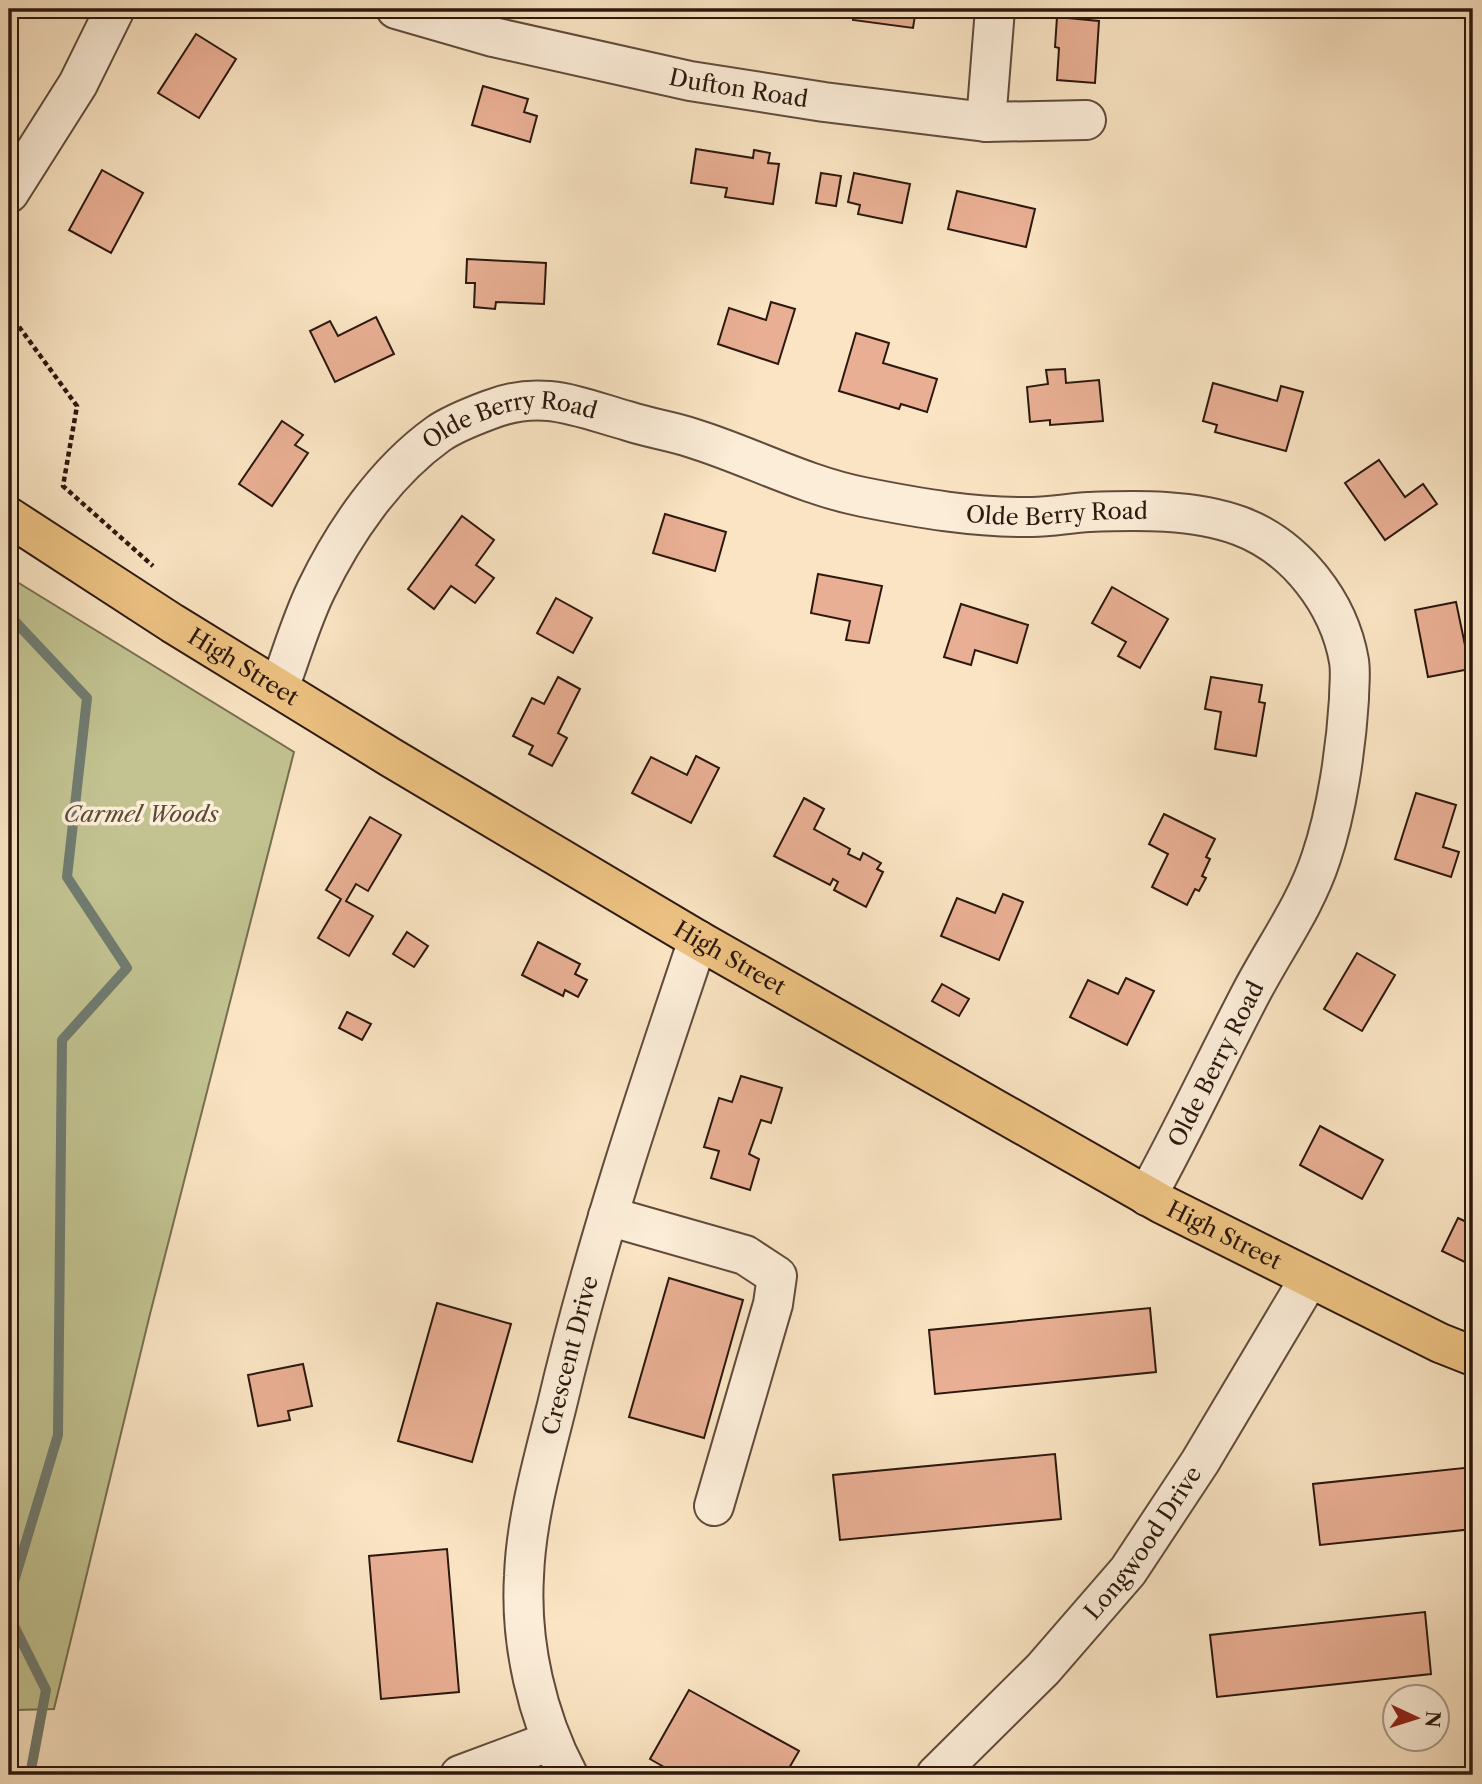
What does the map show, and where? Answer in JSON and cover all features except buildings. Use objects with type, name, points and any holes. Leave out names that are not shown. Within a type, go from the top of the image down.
[{"type":"main road","name":"High Street","points":[[9,517],[172,623],[584,874],[698,940],[1147,1196],[1309,1279],[1440,1343],[1473,1356]]},
{"type":"street","points":[[9,193],[78,85],[115,9]]},
{"type":"street","name":"Dufton Road","points":[[396,9],[493,37],[690,81],[986,122],[1086,120]]},
{"type":"street","points":[[986,122],[995,9]]},
{"type":"street","name":"Olde Berry Road","points":[[279,688],[316,591],[351,530],[387,479],[440,433],[492,408],[525,400],[565,401],[630,422],[693,438],[830,490],[903,505],[969,514],[1033,517],[1088,512],[1201,516],[1242,526],[1279,548],[1316,583],[1341,629],[1350,666],[1348,724],[1337,789],[1321,857],[1294,921],[1254,988],[1194,1110],[1147,1196]]},
{"type":"street","name":"Crescent Drive","points":[[568,1775],[551,1741],[535,1692],[527,1645],[524,1577],[534,1502],[564,1373],[608,1216],[698,940]]},
{"type":"street","points":[[608,1216],[745,1255],[777,1276],[773,1304],[714,1506]]},
{"type":"street","name":"Longwood Drive","points":[[936,1775],[1043,1669],[1128,1571],[1200,1462],[1309,1279]]},
{"type":"street","points":[[460,1775],[551,1741]]},
{"type":"path","points":[[9,313],[77,406],[63,486],[162,575]]},
{"type":"green space","name":"Carmel Woods","points":[[9,577],[294,752],[150,1314],[54,1709],[16,1710],[9,1713]]},
{"type":"waterway","points":[[9,615],[87,698],[67,877],[127,968],[62,1040],[58,1435],[9,1598]]},
{"type":"waterway","points":[[9,1616],[46,1690],[30,1775]]}]
